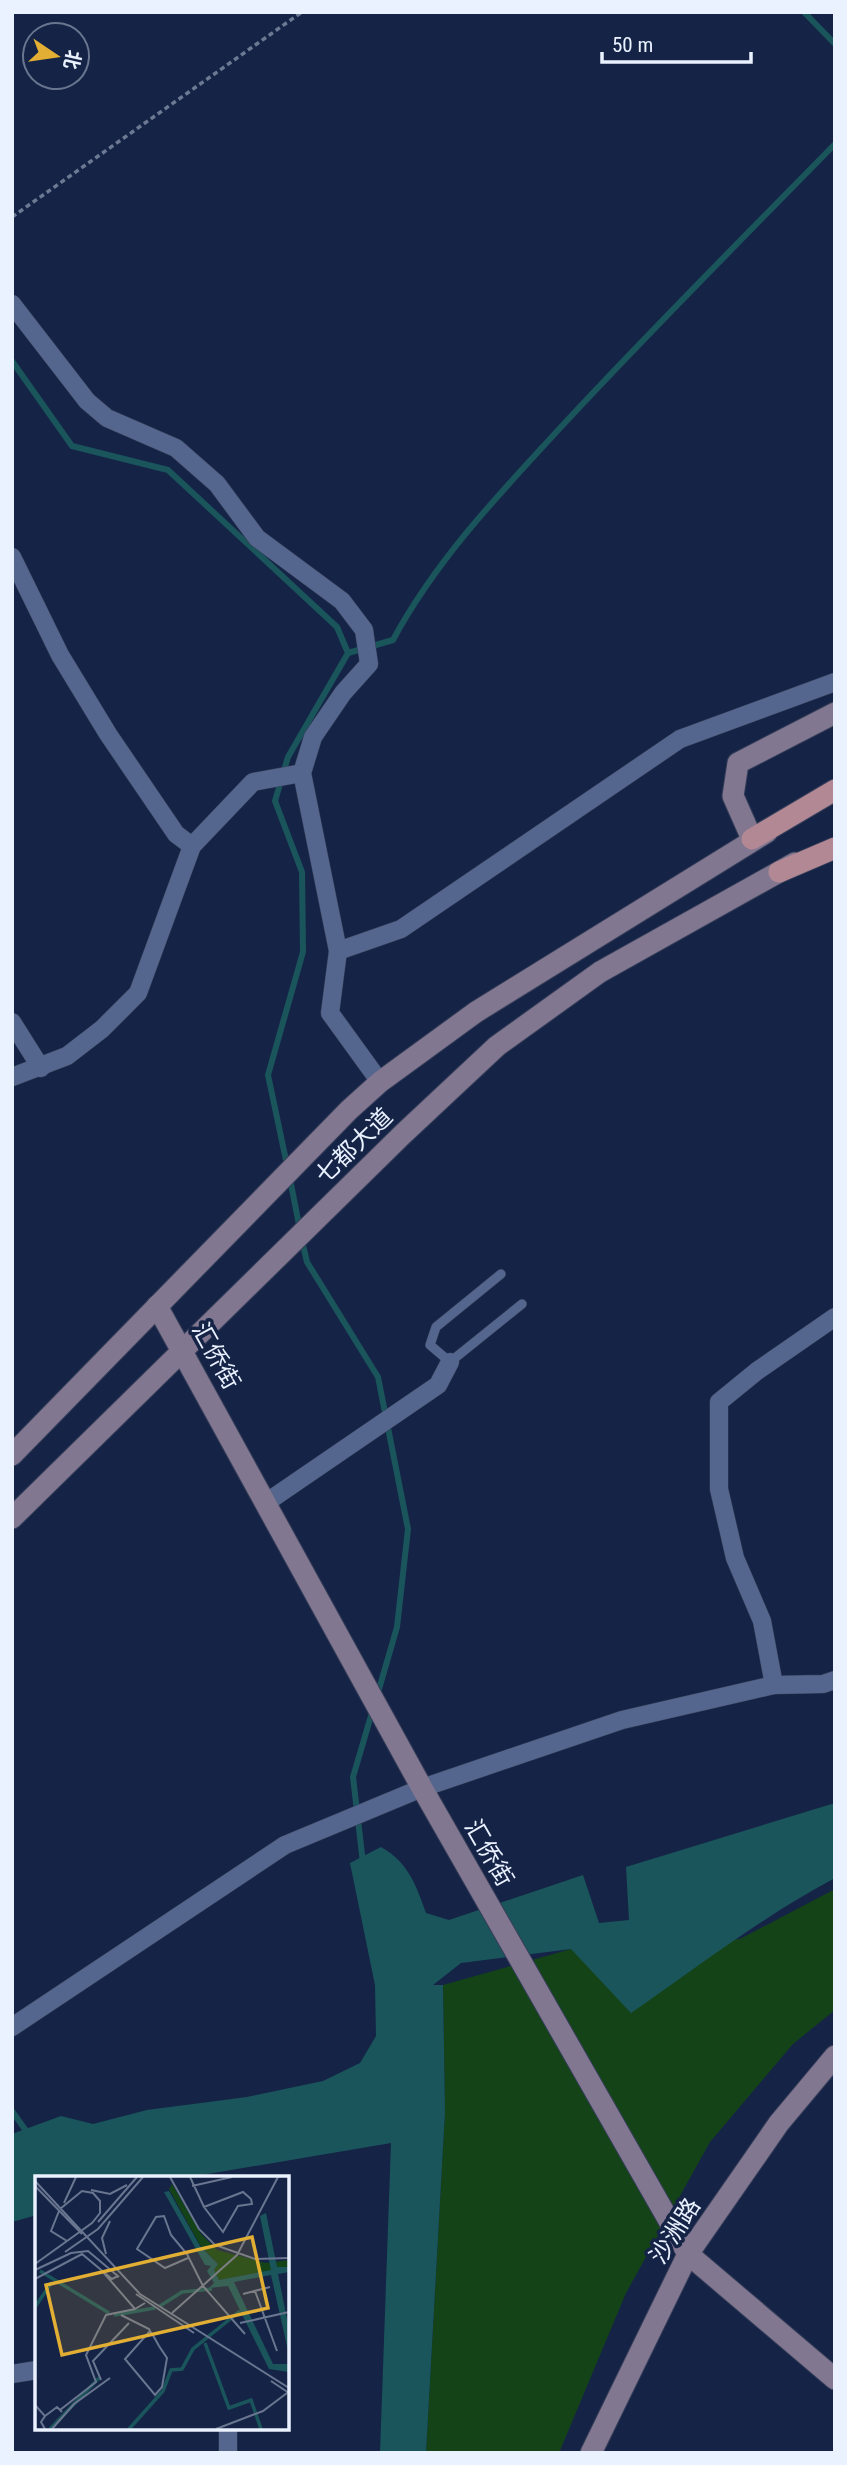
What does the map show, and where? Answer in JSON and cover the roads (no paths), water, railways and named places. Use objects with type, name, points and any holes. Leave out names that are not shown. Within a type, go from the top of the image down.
[{"type":"main road","points":[[835,713],[738,762],[733,796],[752,839],[835,790]]},
{"type":"main road","name":"七都大道","points":[[12,1455],[267,1193],[380,1082],[476,1012],[752,839],[835,798]]},
{"type":"main road","name":"七都大道","points":[[12,1518],[352,1184],[497,1046],[600,972],[779,872],[835,845]]},
{"type":"main road","name":"汇侨街","points":[[157,1306],[396,1741],[688,2254],[835,2379]]},
{"type":"main road","name":"沙洲路","points":[[591,2453],[688,2254],[779,2123],[835,2056]]},
{"type":"street","points":[[12,304],[87,401],[107,418],[176,448],[217,484],[257,538],[342,601],[364,630],[369,664],[343,693],[313,737],[296,774],[338,951],[330,1013],[380,1082]]},
{"type":"street","points":[[12,557],[60,655],[108,734],[176,834],[192,846]]},
{"type":"street","points":[[338,951],[401,929],[680,739],[835,682]]},
{"type":"street","points":[[12,1077],[67,1056],[93,1036],[138,993],[192,846],[253,782],[296,774]]},
{"type":"street","points":[[12,1022],[40,1068]]},
{"type":"street","points":[[774,1685],[762,1621],[735,1558],[719,1489],[719,1402],[757,1371],[835,1317]]},
{"type":"street","points":[[267,1502],[438,1385],[450,1362]]},
{"type":"street","points":[[12,2027],[285,1845],[422,1787],[622,1720],[774,1685],[823,1684],[835,1680]]},
{"type":"street","points":[[12,2374],[35,2370]]},
{"type":"street","points":[[228,2430],[228,2453]]},
{"type":"lane","points":[[501,1275],[436,1327],[430,1345],[450,1362],[522,1304]]},
{"type":"waterway","points":[[804,12],[835,44]]},
{"type":"waterway","points":[[348,653],[393,640],[429,582],[492,502],[628,356],[835,144]]},
{"type":"waterway","points":[[12,361],[72,446],[168,470],[337,627],[348,653],[288,757],[275,801],[302,872],[303,952],[268,1075],[287,1165]]},
{"type":"waterway","points":[[290,1179],[300,1230]]},
{"type":"waterway","points":[[302,1241],[307,1262],[378,1377],[408,1529],[397,1627],[377,1696]]},
{"type":"waterway","points":[[363,1863],[353,1777],[373,1709]]},
{"type":"waterway","points":[[12,2111],[29,2135]]}]
